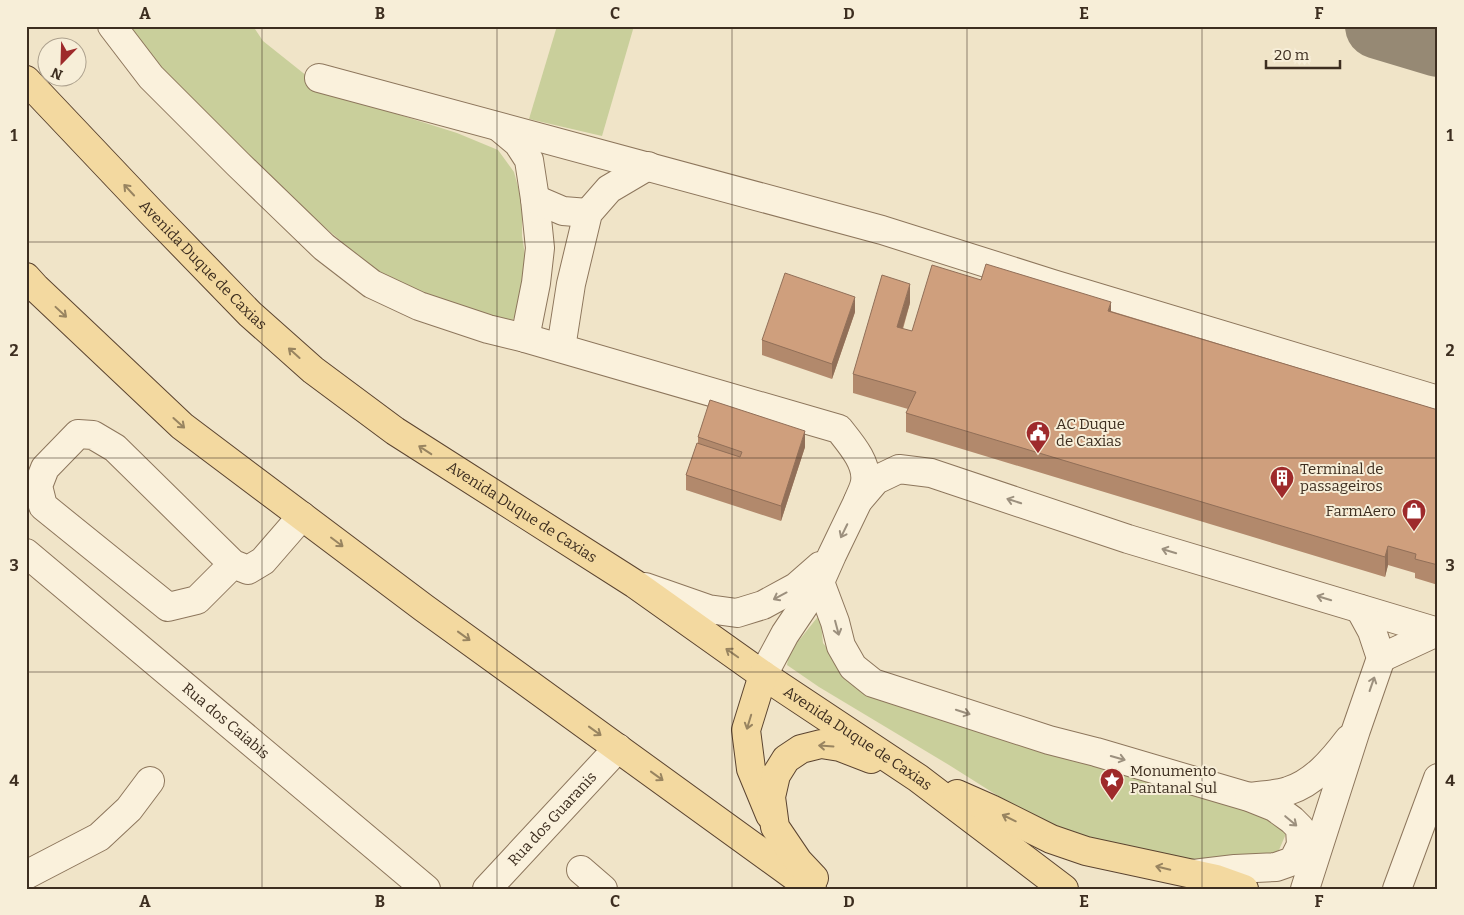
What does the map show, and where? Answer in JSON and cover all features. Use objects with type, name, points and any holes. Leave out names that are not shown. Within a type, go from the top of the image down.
[{"type":"main road","name":"Avenida Duque de Caxias","points":[[26,80],[150,212],[250,314],[313,370],[396,430],[635,584],[763,675],[918,778],[1064,889]]},
{"type":"main road","points":[[26,277],[182,426],[424,608],[812,889]]},
{"type":"main road","points":[[763,675],[746,730],[751,769],[775,827],[798,861],[825,889]]},
{"type":"main road","points":[[775,827],[771,797],[776,775],[786,759],[801,750],[821,744],[840,747],[918,778],[991,809],[1051,839],[1086,851],[1216,879],[1244,889]]},
{"type":"street","points":[[112,26],[151,77],[231,157],[324,247],[372,284],[419,306],[488,329],[839,429],[852,445],[862,462],[865,481],[858,501],[820,582],[785,634],[763,675]]},
{"type":"street","points":[[319,78],[882,230],[1053,284],[1438,400]]},
{"type":"street","points":[[499,127],[518,143],[529,160],[535,199],[540,248],[536,283],[525,338]]},
{"type":"street","points":[[560,348],[570,284],[588,213],[609,189],[648,166]]},
{"type":"street","points":[[535,199],[563,212],[588,213]]},
{"type":"street","points":[[233,564],[197,600],[168,607],[42,506],[38,486],[45,468],[78,434],[93,435],[115,448],[233,564],[248,570],[263,561],[302,516]]},
{"type":"street","points":[[858,501],[876,480],[899,469],[931,473],[1128,538],[1437,632]]},
{"type":"street","name":"Rua dos Caiabis","points":[[26,553],[426,889]]},
{"type":"street","points":[[635,584],[708,609],[737,613],[763,605],[796,587],[832,555]]},
{"type":"street","points":[[820,582],[835,622],[841,646],[853,667],[873,683],[1048,740],[1096,752],[1249,797],[1274,807],[1300,828],[1301,845],[1293,861],[1276,867],[1234,869],[1192,875]]},
{"type":"street","points":[[1305,889],[1381,658],[1372,631],[1360,609]]},
{"type":"street","points":[[1381,658],[1437,632]]},
{"type":"street","points":[[1249,797],[1286,792],[1302,784],[1332,761],[1356,730]]},
{"type":"street","name":"Rua dos Guaranis","points":[[487,889],[618,748]]},
{"type":"street","points":[[1397,889],[1438,778]]},
{"type":"street","points":[[26,875],[99,836],[129,809],[150,781]]},
{"type":"street","points":[[581,870],[603,889]]},
{"type":"green space","points":[[126,26],[253,26],[263,41],[327,92],[457,133],[498,150],[514,172],[520,194],[522,236],[527,268],[523,301],[511,323],[388,281],[281,190],[172,84]]},
{"type":"green space","points":[[557,26],[634,26],[602,136],[529,119]]},
{"type":"green space","points":[[820,614],[823,643],[838,661],[887,700],[914,711],[1072,761],[1176,784],[1286,821],[1285,836],[1279,850],[1270,858],[1235,865],[1128,851],[1052,830],[949,765],[819,687],[787,665],[789,653]]},
{"type":"building","name":"Terminal de passageiros","points":[[986,264],[1111,302],[1108,311],[1438,410],[1438,565],[1415,559],[1416,554],[1388,546],[1385,557],[906,413],[916,392],[853,374],[882,275],[910,284],[897,327],[912,331],[932,265],[981,280]]},
{"type":"building","points":[[785,273],[855,297],[832,364],[762,340]]},
{"type":"building","points":[[710,400],[805,431],[781,506],[686,475],[697,443],[740,457],[742,452],[698,437]]},
{"type":"taxiway","points":[[1378,26],[1438,44]]},
{"type":"place","name":"AC Duque de Caxias","points":[[1038,454]]},
{"type":"place","name":"Terminal de passageiros","points":[[1282,499]]},
{"type":"place","name":"FarmAero","points":[[1414,532]]},
{"type":"place","name":"Monumento Pantanal Sul","points":[[1112,801]]}]
